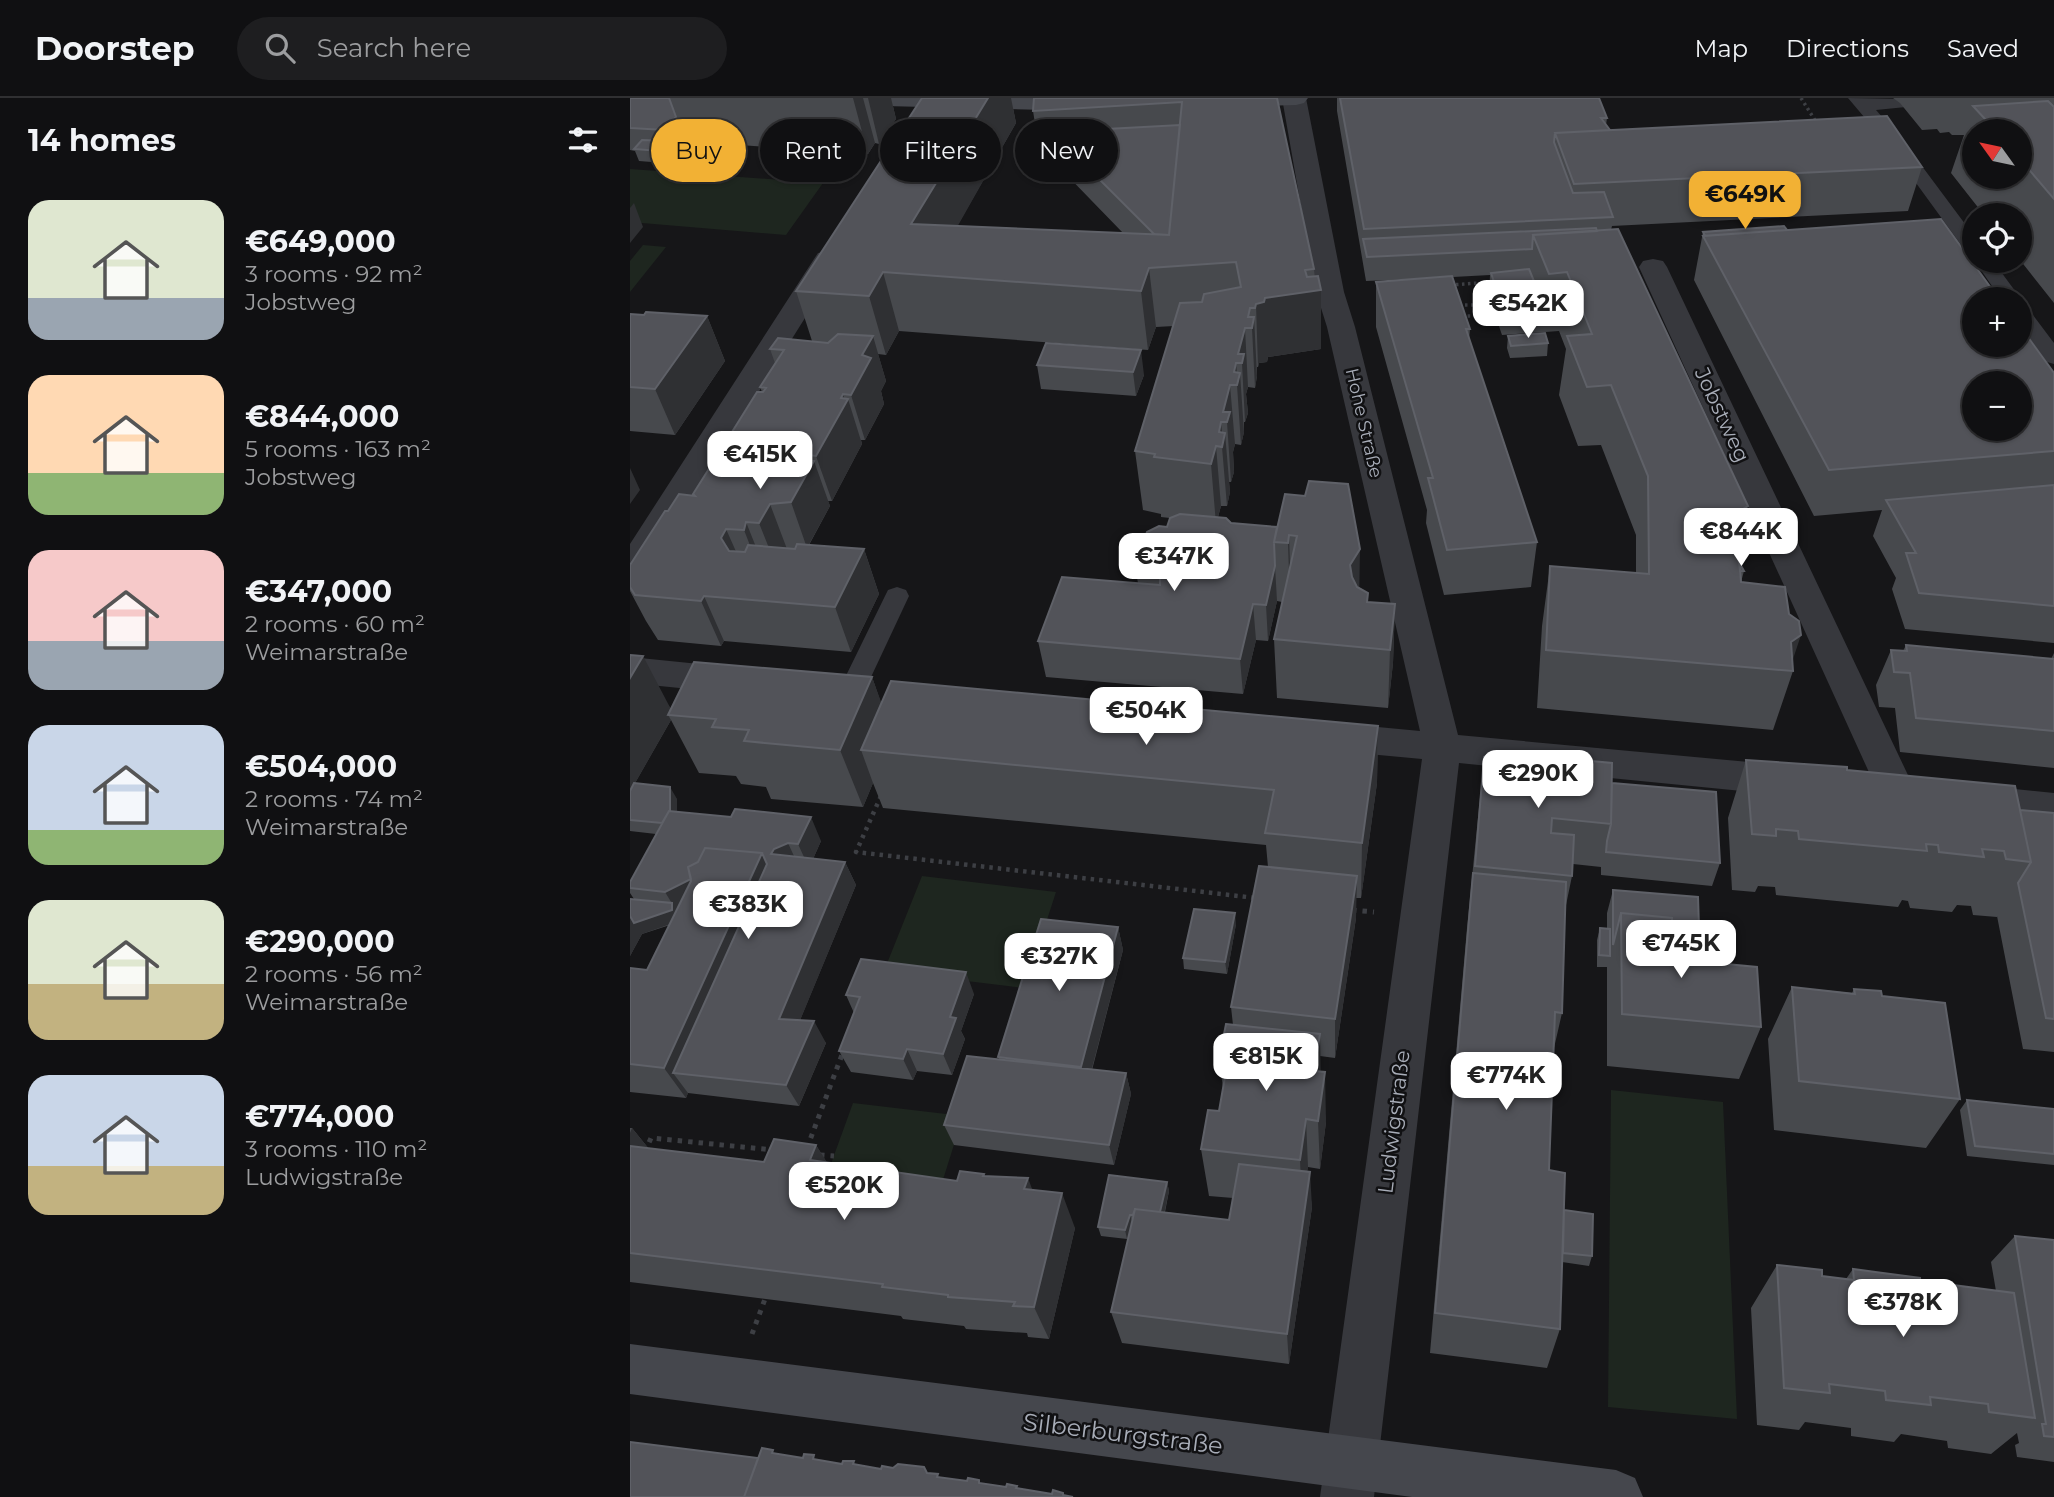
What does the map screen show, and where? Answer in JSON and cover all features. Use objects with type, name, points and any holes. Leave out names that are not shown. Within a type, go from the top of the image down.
[{"type":"street","points":[[843,98],[922,111],[1108,104]]},
{"type":"street","points":[[1201,101],[1295,98]]},
{"type":"street","name":"Hohe Straße","points":[[1295,98],[1330,292],[1341,327],[1443,747]]},
{"type":"street","points":[[630,570],[842,237]]},
{"type":"street","name":"Jobstweg","points":[[1653,267],[1898,792]]},
{"type":"street","points":[[630,670],[768,684]]},
{"type":"street","points":[[837,690],[887,695]]},
{"type":"street","points":[[1292,733],[2054,808]]},
{"type":"street","name":"Ludwigstraße","points":[[1349,1480],[1443,747]]},
{"type":"street","name":"Silberburgstraße","points":[[630,1369],[1349,1480],[1616,1497]]},
{"type":"lane","points":[[1861,101],[1900,103]]},
{"type":"lane","points":[[1861,101],[1962,230]]},
{"type":"lane","points":[[2032,328],[2054,358]]},
{"type":"lane","points":[[837,690],[897,596]]},
{"type":"path","points":[[1801,98],[1823,132]]},
{"type":"path","points":[[1450,304],[1476,305],[1478,316],[1452,317]]},
{"type":"path","points":[[884,788],[856,852],[1258,899]]},
{"type":"path","points":[[1342,908],[1421,917]]},
{"type":"path","points":[[834,1156],[805,1153],[845,1046]]},
{"type":"path","points":[[640,1162],[651,1138],[779,1151]]},
{"type":"shaded area","points":[[630,169],[651,171],[651,182],[746,182],[746,177],[760,178],[760,182],[823,183],[786,235],[630,222]]},
{"type":"shaded area","points":[[643,245],[666,247],[630,292],[630,261]]},
{"type":"shaded area","points":[[922,876],[1056,892],[1025,988],[884,971]]},
{"type":"shaded area","points":[[1611,1090],[1723,1102],[1737,1419],[1608,1407]]},
{"type":"shaded area","points":[[853,1103],[963,1116],[941,1186],[828,1172]]},
{"type":"building","points":[[630,98],[669,98],[676,117],[674,119],[651,119],[651,129],[630,128]]},
{"type":"building","points":[[922,98],[988,98],[975,119],[908,119]]},
{"type":"building","points":[[1034,98],[1277,98],[1314,269],[1305,270],[1307,277],[1318,276],[1321,290],[1265,298],[1264,302],[1256,304],[1255,308],[1250,308],[1248,317],[1254,317],[1252,328],[1245,328],[1238,354],[1244,354],[1242,363],[1236,363],[1234,372],[1240,373],[1237,385],[1230,385],[1223,412],[1230,412],[1227,422],[1221,422],[1219,432],[1225,433],[1222,447],[1216,446],[1211,464],[1154,457],[1155,454],[1135,451],[1180,303],[1202,302],[1204,294],[1241,287],[1236,262],[1149,268],[1141,291],[883,272],[869,296],[796,291],[880,162],[880,182],[937,182],[911,224],[1169,235],[1182,102],[1033,111]]},
{"type":"building","points":[[1340,98],[1599,98],[1607,118],[1601,118],[1610,130],[1555,133],[1554,142],[1573,193],[1604,192],[1613,217],[1364,229]]},
{"type":"building","points":[[2048,101],[2054,107],[2054,199],[2032,173],[2032,119],[1985,119],[1973,106]]},
{"type":"building","points":[[1887,116],[1922,167],[1574,184],[1555,133]]},
{"type":"building","points":[[1180,125],[1169,235],[1154,234],[1102,182],[1118,182],[1118,128]]},
{"type":"building","points":[[642,140],[651,140],[651,150],[634,149]]},
{"type":"building","points":[[1941,219],[1962,248],[1962,273],[1980,273],[1990,287],[1962,287],[1962,357],[2032,357],[2032,343],[2054,373],[2054,451],[1829,470],[1703,236]]},
{"type":"building","points":[[1784,226],[1787,230],[1705,236],[1703,232]]},
{"type":"building","points":[[1596,228],[1597,231],[1533,235],[1532,249],[1367,257],[1363,239]]},
{"type":"building","points":[[1618,229],[1748,506],[1736,513],[1741,582],[1785,587],[1789,614],[1799,621],[1801,635],[1791,642],[1793,671],[1546,650],[1550,566],[1649,574],[1648,476],[1611,385],[1587,387],[1567,336],[1592,334],[1567,272],[1549,274],[1533,235]]},
{"type":"building","points":[[1529,269],[1545,308],[1504,311],[1491,273]]},
{"type":"building","points":[[1452,276],[1470,329],[1466,329],[1537,542],[1447,550],[1428,478],[1433,478],[1376,282]]},
{"type":"building","points":[[646,312],[707,316],[655,389],[630,387],[630,314],[644,315]]},
{"type":"building","points":[[1545,333],[1548,343],[1511,346],[1508,336]]},
{"type":"building","points":[[838,334],[873,336],[862,355],[871,358],[851,395],[843,394],[841,398],[848,399],[816,456],[809,455],[806,460],[814,461],[791,502],[770,504],[759,523],[746,522],[744,530],[726,529],[721,538],[729,551],[745,552],[748,545],[795,549],[797,544],[864,549],[835,607],[704,596],[701,601],[635,595],[630,587],[630,565],[679,494],[695,496],[693,494],[719,453],[725,453],[728,448],[722,448],[757,392],[763,392],[766,388],[760,387],[784,350],[770,349],[778,338],[828,343]]},
{"type":"building","points":[[1046,343],[1141,350],[1133,372],[1037,365]]},
{"type":"building","points":[[1309,481],[1348,484],[1360,549],[1350,565],[1352,577],[1357,587],[1368,593],[1367,602],[1395,604],[1390,650],[1274,639],[1297,536],[1289,535],[1288,543],[1274,542],[1285,494],[1305,496]]},
{"type":"building","points":[[2054,485],[2054,606],[1919,593],[1906,553],[1916,553],[1886,500]]},
{"type":"building","points":[[1180,514],[1226,518],[1231,523],[1277,527],[1274,542],[1275,566],[1266,605],[1253,604],[1240,659],[1038,641],[1062,577],[1160,585],[1160,575],[1145,573],[1135,567],[1147,532],[1159,526],[1167,527],[1170,518]]},
{"type":"building","points":[[1906,645],[2054,659],[2054,731],[1916,718],[1910,673],[1894,672],[1891,650],[1907,651]]},
{"type":"building","points":[[630,655],[643,656],[630,678]]},
{"type":"building","points":[[694,662],[872,677],[840,750],[744,741],[749,730],[712,727],[716,719],[668,715]]},
{"type":"building","points":[[891,681],[1378,726],[1362,843],[1265,833],[1274,790],[861,750]]},
{"type":"building","points":[[1496,752],[1612,763],[1611,824],[1552,818],[1551,833],[1574,835],[1572,876],[1475,866],[1484,757]]},
{"type":"building","points":[[1746,760],[1847,767],[1847,770],[2015,786],[2031,862],[2006,859],[2004,851],[1982,849],[1984,857],[1939,852],[1938,845],[1926,844],[1927,851],[1799,839],[1798,831],[1776,829],[1776,836],[1752,834]]},
{"type":"building","points":[[634,783],[670,787],[670,811],[662,823],[630,820],[630,791]]},
{"type":"building","points":[[1612,783],[1716,792],[1720,863],[1606,852],[1611,824]]},
{"type":"building","points":[[735,809],[811,817],[798,844],[788,843],[774,849],[771,854],[845,862],[779,1019],[814,1021],[786,1085],[673,1073],[767,864],[762,853],[705,848],[698,862],[688,867],[691,879],[665,892],[630,888],[630,882],[669,811],[731,817]]},
{"type":"building","points":[[2020,810],[2054,813],[2054,1019],[2046,1018],[2018,883],[2031,862]]},
{"type":"building","points":[[705,848],[762,853],[664,1068],[630,1064],[630,968],[647,970],[691,881],[688,867],[698,862]]},
{"type":"building","points":[[1259,866],[1357,876],[1335,1019],[1231,1007]]},
{"type":"building","points":[[1473,873],[1566,882],[1562,1013],[1555,1012],[1549,1170],[1565,1173],[1560,1329],[1435,1313]]},
{"type":"building","points":[[1613,890],[1698,897],[1700,957],[1673,953],[1672,918],[1621,913],[1613,945]]},
{"type":"building","points":[[630,899],[672,903],[672,910],[634,923],[630,916]]},
{"type":"building","points":[[1194,909],[1235,913],[1225,962],[1183,958]]},
{"type":"building","points":[[1621,913],[1672,918],[1673,959],[1757,967],[1761,1027],[1622,1014]]},
{"type":"building","points":[[1041,919],[1118,927],[1081,1067],[998,1057]]},
{"type":"building","points":[[1600,928],[1610,929],[1610,956],[1599,955]]},
{"type":"building","points":[[861,959],[966,972],[950,1017],[956,1018],[943,1054],[907,1049],[903,1059],[839,1051],[860,997],[846,995]]},
{"type":"building","points":[[1792,987],[1855,994],[1854,989],[1881,991],[1882,996],[1945,1003],[1960,1099],[1799,1081]]},
{"type":"building","points":[[1226,1024],[1320,1034],[1314,1071],[1325,1072],[1318,1121],[1306,1119],[1300,1160],[1201,1149],[1208,1110],[1219,1111],[1228,1060],[1219,1059]]},
{"type":"building","points":[[967,1056],[1126,1073],[1109,1145],[944,1125]]},
{"type":"building","points":[[1967,1100],[2054,1109],[2054,1154],[1975,1146]]},
{"type":"building","points":[[774,1139],[816,1145],[810,1160],[957,1181],[960,1171],[984,1174],[983,1176],[1028,1178],[1024,1189],[1062,1193],[1034,1307],[1013,1306],[1015,1302],[948,1297],[882,1287],[883,1284],[630,1253],[630,1146],[764,1162]]},
{"type":"building","points":[[1239,1164],[1310,1172],[1287,1334],[1111,1312],[1135,1209],[1229,1220]]},
{"type":"building","points":[[1109,1175],[1167,1182],[1160,1212],[1135,1209],[1125,1230],[1098,1227]]},
{"type":"building","points":[[1564,1210],[1593,1214],[1592,1256],[1563,1253]]},
{"type":"building","points":[[2015,1236],[2054,1240],[2054,1437],[2044,1436],[2042,1424],[2046,1424]]},
{"type":"building","points":[[1777,1265],[1822,1270],[1822,1276],[1854,1280],[1853,1269],[1920,1278],[1921,1288],[1947,1291],[1945,1284],[2014,1293],[2035,1418],[1989,1412],[1988,1404],[1930,1397],[1931,1405],[1886,1400],[1885,1391],[1829,1384],[1830,1393],[1784,1388]]},
{"type":"building","points":[[630,1442],[758,1458],[744,1497],[630,1497]]},
{"type":"building","points":[[762,1448],[773,1450],[772,1453],[803,1458],[804,1454],[814,1455],[813,1459],[842,1464],[843,1461],[854,1461],[853,1464],[881,1469],[882,1466],[893,1468],[898,1464],[924,1467],[927,1473],[938,1474],[937,1477],[967,1481],[968,1478],[979,1480],[979,1483],[1006,1487],[1007,1484],[1052,1494],[1053,1490],[1073,1497],[744,1497]]}]
